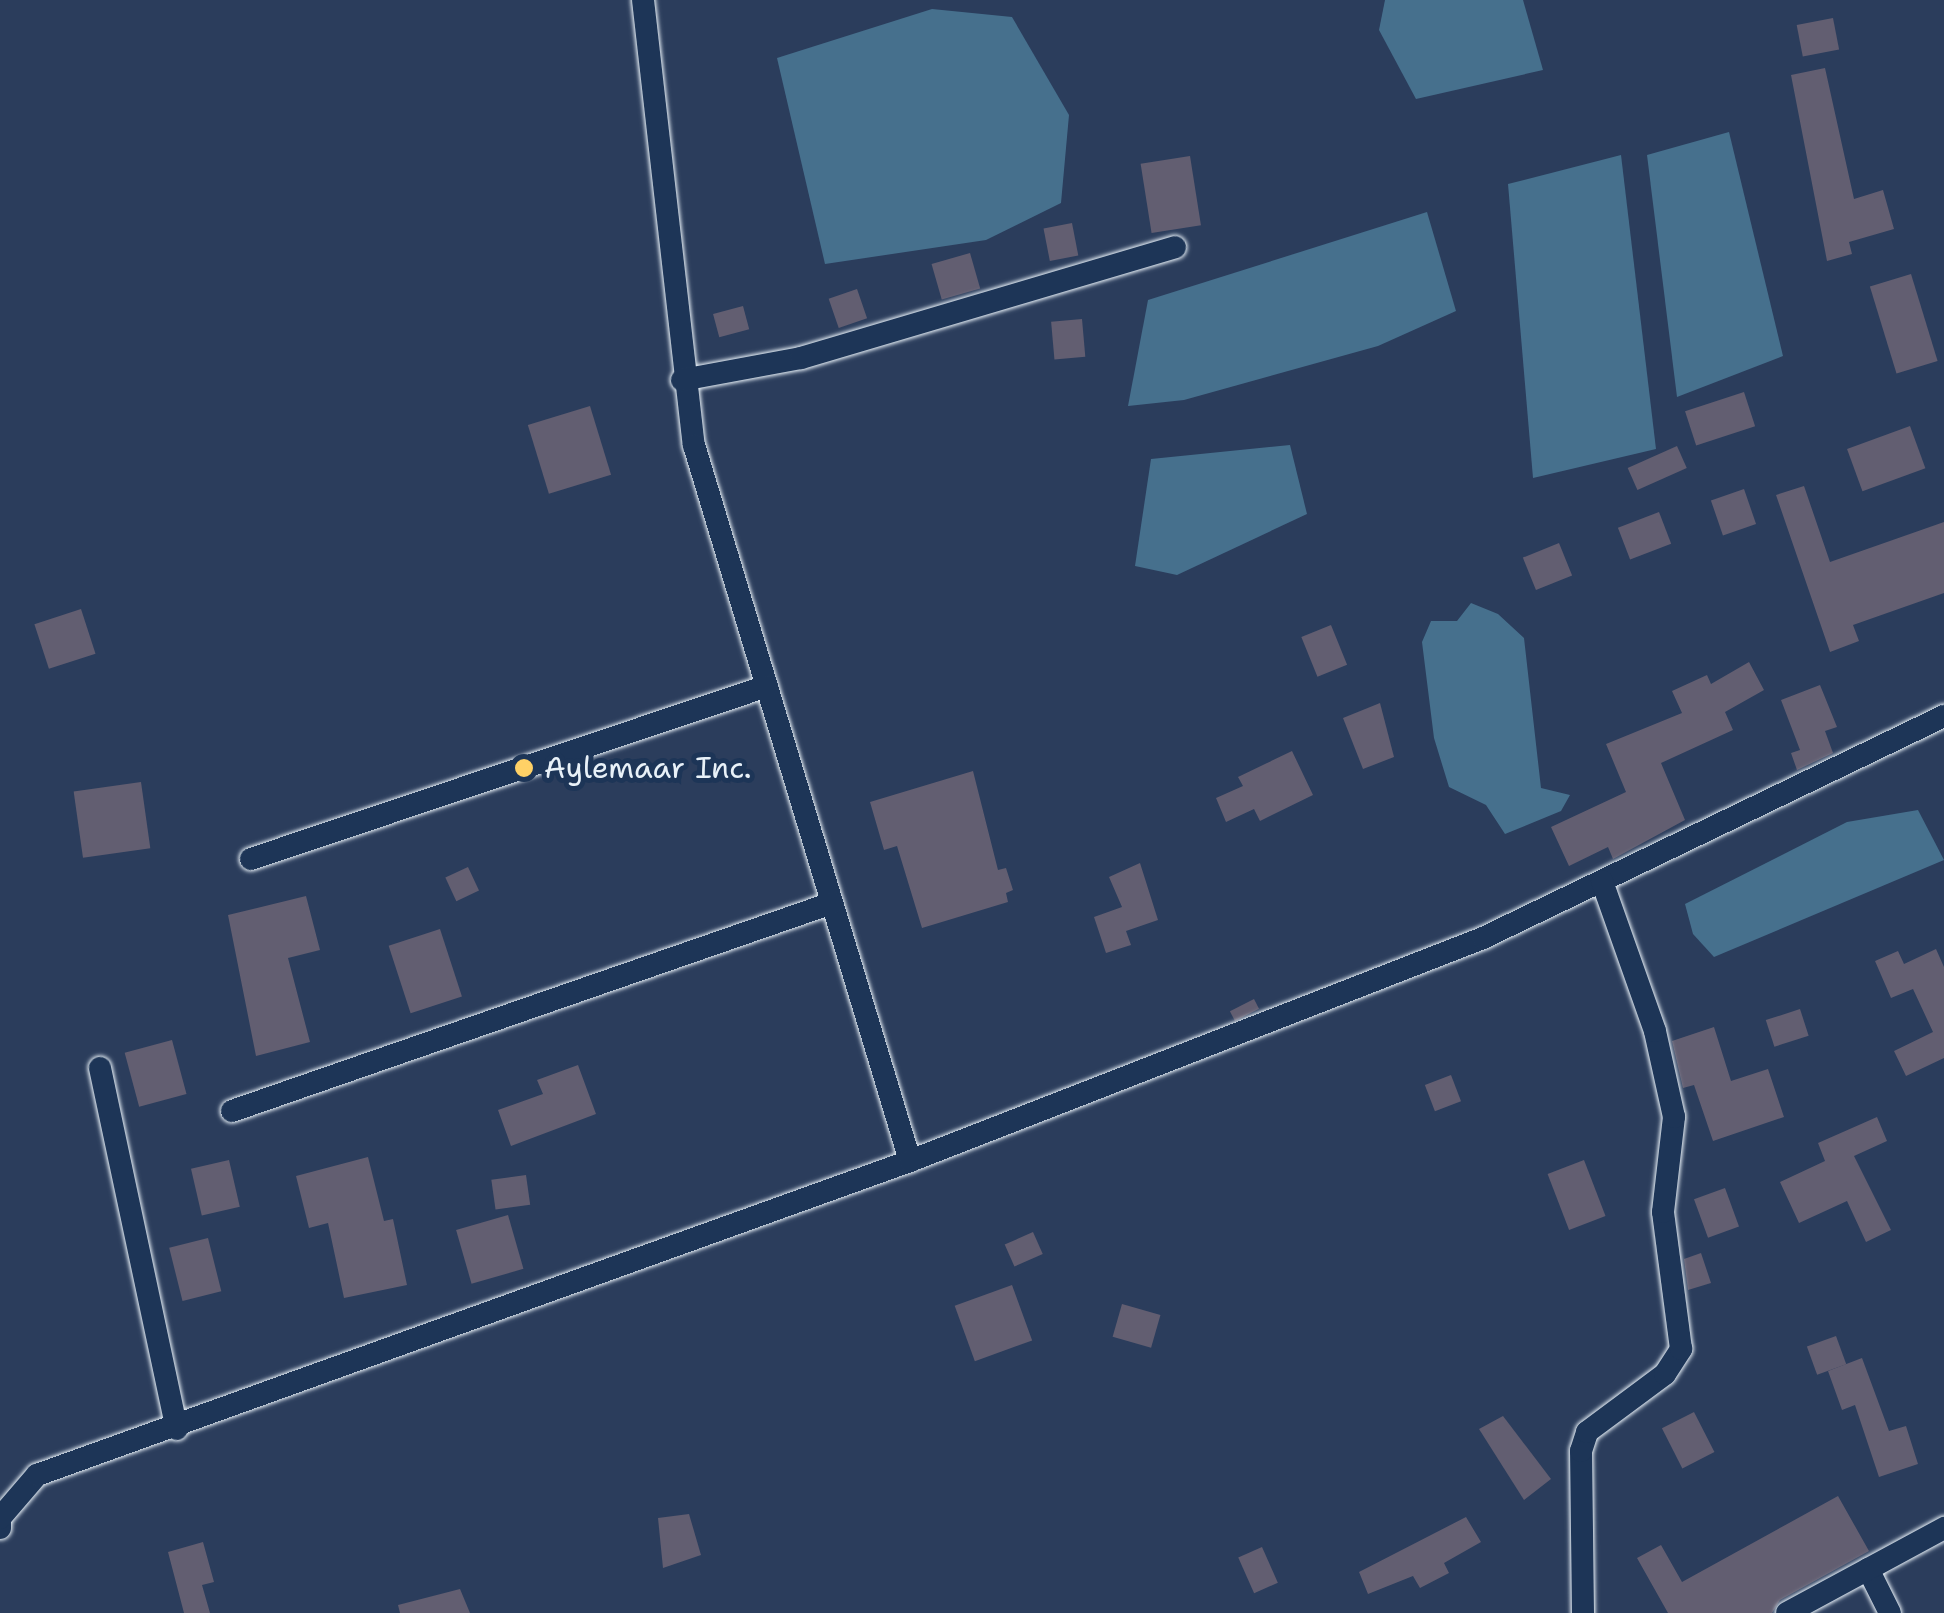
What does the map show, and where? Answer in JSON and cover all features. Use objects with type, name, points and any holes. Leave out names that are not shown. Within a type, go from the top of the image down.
[{"type":"street","points":[[643,0],[682,380],[694,444],[910,1161]]},
{"type":"street","points":[[682,380],[801,358],[1176,246]]},
{"type":"street","points":[[251,859],[767,686]]},
{"type":"street","points":[[0,1528],[0,1518],[37,1475],[176,1429],[910,1161],[1483,938],[1944,716]]},
{"type":"street","points":[[1583,1613],[1580,1451],[1587,1432],[1665,1374],[1681,1349],[1663,1212],[1674,1117],[1656,1030],[1602,881]]},
{"type":"street","points":[[232,1111],[832,903]]},
{"type":"street","points":[[100,1068],[176,1429]]},
{"type":"street","points":[[1787,1613],[1944,1528]]},
{"type":"street","points":[[1868,1569],[1890,1613]]},
{"type":"water","points":[[1385,0],[1523,0],[1543,70],[1416,99],[1379,30]]},
{"type":"water","points":[[932,9],[1012,17],[1069,115],[1061,203],[986,240],[825,264],[777,58]]},
{"type":"water","points":[[1729,132],[1783,356],[1677,397],[1647,155]]},
{"type":"water","points":[[1621,155],[1656,449],[1533,478],[1508,184]]},
{"type":"water","points":[[1427,212],[1456,311],[1378,346],[1184,400],[1128,406],[1148,300]]},
{"type":"water","points":[[1290,445],[1307,514],[1177,575],[1135,566],[1151,459]]},
{"type":"water","points":[[1471,603],[1498,614],[1524,638],[1541,788],[1570,795],[1561,811],[1505,834],[1486,805],[1449,787],[1434,738],[1422,642],[1431,621],[1457,621]]},
{"type":"water","points":[[1918,810],[1944,860],[1714,957],[1693,934],[1685,904],[1847,822]]},
{"type":"building","points":[[1833,18],[1839,49],[1803,56],[1797,25]]},
{"type":"building","points":[[1825,68],[1854,199],[1883,190],[1894,229],[1849,242],[1852,254],[1827,261],[1791,75]]},
{"type":"building","points":[[1190,156],[1201,225],[1152,233],[1141,164]]},
{"type":"building","points":[[1072,223],[1078,255],[1050,261],[1044,229]]},
{"type":"building","points":[[970,253],[980,289],[942,300],[932,264]]},
{"type":"building","points":[[1911,274],[1938,361],[1896,374],[1870,287]]},
{"type":"building","points":[[857,289],[867,318],[839,328],[829,299]]},
{"type":"building","points":[[743,306],[749,329],[719,337],[713,314]]},
{"type":"building","points":[[1082,319],[1085,357],[1054,360],[1051,322]]},
{"type":"building","points":[[1744,392],[1755,426],[1696,445],[1685,411]]},
{"type":"building","points":[[590,406],[611,475],[549,494],[528,425]]},
{"type":"building","points":[[1910,426],[1925,468],[1862,491],[1847,449]]},
{"type":"building","points":[[1677,446],[1687,468],[1637,490],[1628,468]]},
{"type":"building","points":[[1804,486],[1830,562],[1944,522],[1944,593],[1853,625],[1859,641],[1830,652],[1776,495]]},
{"type":"building","points":[[1744,489],[1756,524],[1723,535],[1711,500]]},
{"type":"building","points":[[1659,512],[1671,544],[1630,560],[1618,528]]},
{"type":"building","points":[[1559,543],[1572,575],[1536,590],[1523,558]]},
{"type":"building","points":[[81,609],[96,654],[49,669],[34,624]]},
{"type":"building","points":[[1331,625],[1347,665],[1317,677],[1301,637]]},
{"type":"building","points":[[1749,662],[1764,690],[1725,712],[1733,730],[1661,763],[1685,820],[1613,859],[1608,847],[1569,866],[1551,827],[1626,792],[1606,744],[1682,713],[1672,691],[1707,675],[1711,684]]},
{"type":"building","points":[[1820,685],[1837,727],[1825,731],[1833,753],[1797,770],[1791,753],[1800,750],[1781,700]]},
{"type":"building","points":[[1380,703],[1394,757],[1363,769],[1343,718]]},
{"type":"building","points":[[1292,751],[1313,795],[1260,821],[1254,809],[1226,822],[1216,798],[1243,786],[1238,777]]},
{"type":"building","points":[[973,771],[998,870],[1006,868],[1013,890],[1006,893],[1008,902],[922,928],[897,846],[884,850],[870,802]]},
{"type":"building","points":[[141,782],[150,848],[83,858],[74,791]]},
{"type":"building","points":[[1140,863],[1158,920],[1126,931],[1131,945],[1106,953],[1094,917],[1122,907],[1109,877]]},
{"type":"building","points":[[468,867],[479,891],[456,901],[445,878]]},
{"type":"building","points":[[306,896],[320,950],[288,958],[310,1042],[256,1056],[228,915]]},
{"type":"building","points":[[440,929],[462,997],[411,1013],[389,946]]},
{"type":"building","points":[[1936,949],[1944,967],[1944,1058],[1906,1076],[1894,1051],[1933,1032],[1913,989],[1891,998],[1875,961],[1898,951],[1904,964]]},
{"type":"building","points":[[1254,999],[1259,1009],[1235,1021],[1230,1011]]},
{"type":"building","points":[[1800,1009],[1809,1036],[1774,1047],[1766,1020]]},
{"type":"building","points":[[1714,1027],[1731,1081],[1768,1069],[1784,1117],[1713,1141],[1694,1085],[1683,1088],[1672,1041]]},
{"type":"building","points":[[172,1040],[186,1094],[139,1107],[125,1053]]},
{"type":"building","points":[[578,1065],[596,1114],[511,1146],[498,1110],[543,1094],[537,1080]]},
{"type":"building","points":[[1451,1075],[1461,1101],[1435,1111],[1425,1085]]},
{"type":"building","points":[[1877,1117],[1887,1141],[1854,1156],[1891,1230],[1866,1242],[1847,1201],[1799,1223],[1780,1182],[1825,1161],[1818,1143]]},
{"type":"building","points":[[368,1157],[384,1221],[393,1219],[407,1285],[344,1298],[328,1223],[309,1228],[296,1176]]},
{"type":"building","points":[[229,1160],[240,1207],[202,1216],[191,1169]]},
{"type":"building","points":[[1584,1160],[1606,1216],[1569,1230],[1548,1174]]},
{"type":"building","points":[[526,1175],[530,1205],[496,1210],[491,1180]]},
{"type":"building","points":[[1725,1188],[1739,1227],[1708,1238],[1694,1199]]},
{"type":"building","points":[[508,1215],[523,1269],[472,1284],[456,1230]]},
{"type":"building","points":[[1033,1232],[1043,1254],[1014,1267],[1005,1245]]},
{"type":"building","points":[[208,1238],[221,1291],[182,1301],[169,1248]]},
{"type":"building","points":[[1701,1253],[1711,1283],[1688,1290],[1684,1259]]},
{"type":"building","points":[[1012,1285],[1032,1340],[975,1361],[955,1306]]},
{"type":"building","points":[[1122,1304],[1160,1315],[1151,1348],[1113,1337]]},
{"type":"building","points":[[1836,1336],[1846,1364],[1817,1375],[1807,1347]]},
{"type":"building","points":[[1862,1358],[1889,1431],[1906,1426],[1918,1464],[1879,1477],[1855,1405],[1842,1410],[1828,1371]]},
{"type":"building","points":[[1694,1412],[1714,1452],[1682,1468],[1662,1428]]},
{"type":"building","points":[[1503,1416],[1551,1479],[1524,1500],[1479,1429]]},
{"type":"building","points":[[1838,1496],[1869,1551],[1780,1600],[1772,1613],[1668,1613],[1637,1558],[1661,1545],[1682,1582]]},
{"type":"building","points":[[689,1514],[701,1555],[663,1568],[658,1518]]},
{"type":"building","points":[[1466,1517],[1481,1542],[1444,1563],[1449,1573],[1420,1588],[1413,1576],[1368,1594],[1359,1572]]},
{"type":"building","points":[[203,1542],[214,1582],[202,1585],[210,1613],[184,1613],[168,1552]]},
{"type":"building","points":[[1262,1547],[1278,1583],[1254,1593],[1238,1558]]},
{"type":"building","points":[[460,1589],[470,1613],[400,1613],[398,1605]]},
{"type":"place","name":"Aylemaar Inc.","points":[[524,768]]}]
